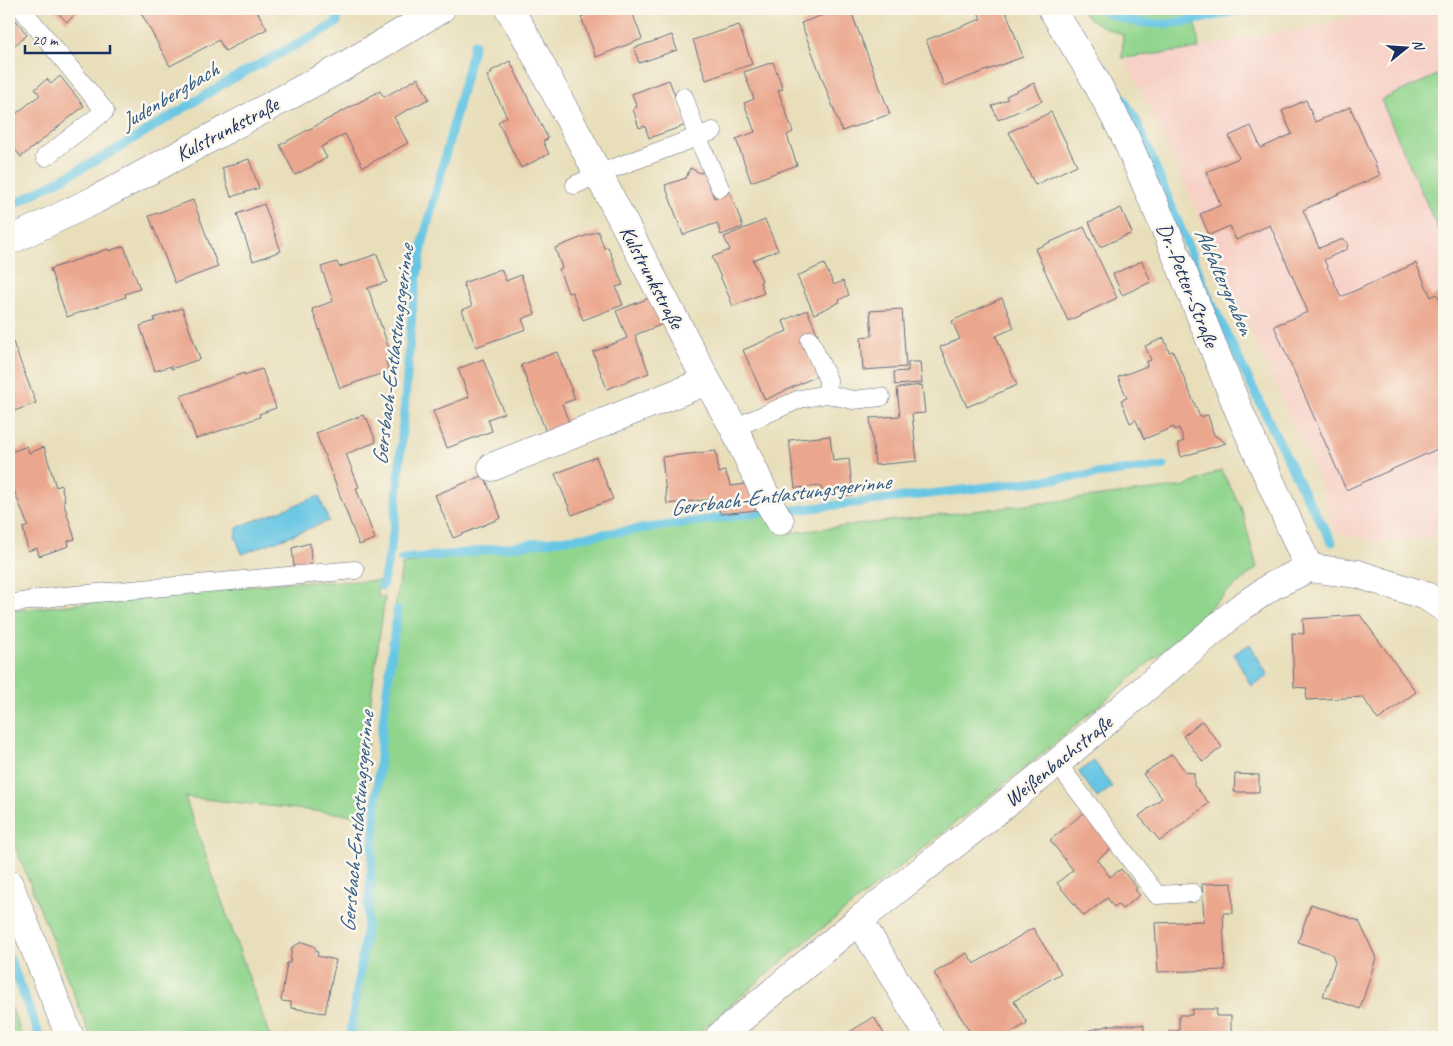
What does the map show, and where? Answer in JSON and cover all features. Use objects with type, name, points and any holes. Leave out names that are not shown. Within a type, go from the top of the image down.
[{"type":"street","name":"Kulstrunkstraße","points":[[9,241],[95,200],[341,68],[441,9]]},
{"type":"street","name":"Kulstrunkstraße","points":[[509,9],[524,33],[586,179],[734,428],[775,513]]},
{"type":"street","name":"Dr.-Petter-Straße","points":[[1052,9],[1094,76],[1124,134],[1170,240],[1239,411],[1309,568]]},
{"type":"street","points":[[492,467],[707,381]]},
{"type":"street","points":[[1309,568],[1358,574],[1438,596]]},
{"type":"street","name":"Weißenbachstraße","points":[[719,1037],[859,920],[1057,763],[1240,608],[1272,586],[1309,568]]},
{"type":"street","points":[[9,884],[70,1037]]},
{"type":"street","points":[[859,920],[930,1037]]},
{"type":"lane","points":[[22,9],[105,111],[46,157]]},
{"type":"lane","points":[[684,97],[705,134],[720,188]]},
{"type":"lane","points":[[586,179],[705,134]]},
{"type":"lane","points":[[810,340],[828,380],[828,394]]},
{"type":"lane","points":[[734,428],[800,399],[828,394],[853,400],[881,397]]},
{"type":"lane","points":[[9,604],[53,597],[355,570]]},
{"type":"lane","points":[[1057,763],[1157,895],[1193,893]]},
{"type":"shaded area","points":[[1379,9],[1444,9],[1444,532],[1433,537],[1377,543],[1334,531],[1322,486],[1147,102],[1125,60],[1316,26]]},
{"type":"green space","points":[[1081,9],[1194,9],[1199,49],[1122,58],[1123,35],[1095,22]]},
{"type":"green space","points":[[1444,72],[1444,243],[1381,100]]},
{"type":"green space","points":[[1221,470],[1241,507],[1257,568],[1042,754],[805,942],[693,1037],[350,1037],[367,924],[372,844],[392,626],[402,565],[457,554],[765,512],[779,534],[1186,486]]},
{"type":"green space","points":[[379,581],[377,596],[385,597],[371,697],[362,816],[185,797],[270,1037],[91,1037],[9,831],[9,611],[289,582]]},
{"type":"green space","points":[[9,1000],[22,1037],[9,1037]]},
{"type":"water","points":[[319,496],[329,521],[242,554],[235,536],[238,527]]},
{"type":"water","points":[[1250,644],[1268,676],[1251,686],[1234,654]]},
{"type":"water","points":[[1094,761],[1112,787],[1097,798],[1079,772]]},
{"type":"building","points":[[54,9],[81,9],[67,22]]},
{"type":"building","points":[[139,9],[256,9],[267,29],[225,51],[219,40],[170,66]]},
{"type":"building","points":[[601,9],[631,9],[642,39],[596,57],[581,17]]},
{"type":"building","points":[[839,9],[850,9],[890,114],[842,131],[801,23]]},
{"type":"building","points":[[977,9],[1005,9],[1023,57],[944,86],[926,40],[981,19]]},
{"type":"building","points":[[9,11],[27,35],[9,50]]},
{"type":"building","points":[[739,25],[752,64],[706,80],[693,40]]},
{"type":"building","points":[[672,35],[677,50],[639,63],[634,48]]},
{"type":"building","points":[[510,61],[548,139],[543,141],[549,154],[521,168],[498,122],[507,117],[487,76],[492,73],[491,71]]},
{"type":"building","points":[[773,62],[783,89],[778,90],[793,132],[787,135],[797,165],[751,182],[736,139],[755,132],[744,103],[754,99],[744,72]]},
{"type":"building","points":[[60,76],[84,106],[21,157],[9,142],[9,119],[40,95],[35,89],[47,79],[51,84]]},
{"type":"building","points":[[418,78],[429,99],[394,117],[408,143],[363,167],[345,134],[321,147],[327,158],[295,175],[280,145],[380,91],[384,97]]},
{"type":"building","points":[[669,80],[686,125],[649,138],[645,126],[639,128],[633,109],[637,107],[632,94]]},
{"type":"building","points":[[1034,83],[1042,101],[998,120],[992,106],[1008,99],[1006,96]]},
{"type":"building","points":[[1306,100],[1315,122],[1350,107],[1380,175],[1303,210],[1319,248],[1343,239],[1348,243],[1347,249],[1324,260],[1341,297],[1416,263],[1431,297],[1437,294],[1444,311],[1444,446],[1346,490],[1274,326],[1308,312],[1270,225],[1236,240],[1230,226],[1209,235],[1200,214],[1221,205],[1206,172],[1239,158],[1229,136],[1251,126],[1261,148],[1292,134],[1282,111]]},
{"type":"building","points":[[1051,112],[1077,165],[1035,185],[1009,132]]},
{"type":"building","points":[[249,159],[259,188],[231,197],[222,168]]},
{"type":"building","points":[[690,168],[700,173],[704,171],[714,198],[730,192],[743,227],[721,235],[717,223],[683,235],[665,185],[686,178]]},
{"type":"building","points":[[193,200],[218,267],[175,283],[149,216]]},
{"type":"building","points":[[264,204],[281,251],[253,261],[237,214]]},
{"type":"building","points":[[1121,208],[1132,233],[1100,247],[1089,222]]},
{"type":"building","points":[[765,220],[778,250],[753,260],[762,281],[760,282],[764,293],[733,306],[712,257],[730,250],[724,237]]},
{"type":"building","points":[[1084,227],[1117,298],[1068,321],[1035,249]]},
{"type":"building","points":[[598,231],[604,248],[608,247],[623,285],[616,287],[623,305],[583,320],[572,292],[568,293],[559,269],[562,268],[555,248]]},
{"type":"building","points":[[124,246],[140,289],[125,294],[126,297],[67,317],[50,269],[108,249],[109,251]]},
{"type":"building","points":[[377,254],[387,282],[368,288],[392,357],[385,359],[389,371],[340,388],[312,309],[333,301],[321,267],[337,262],[339,267]]},
{"type":"building","points":[[1142,261],[1151,282],[1122,295],[1113,274]]},
{"type":"building","points":[[824,264],[834,285],[843,281],[849,295],[839,300],[840,302],[814,314],[797,276]]},
{"type":"building","points":[[501,269],[506,281],[521,275],[535,314],[522,319],[526,329],[476,347],[462,310],[472,306],[463,283]]},
{"type":"building","points":[[652,297],[663,324],[635,335],[649,373],[607,389],[593,352],[627,338],[616,311]]},
{"type":"building","points":[[1002,298],[1014,328],[996,336],[1017,385],[967,407],[940,347],[960,339],[952,321]]},
{"type":"building","points":[[182,308],[200,359],[171,369],[171,366],[155,371],[140,326],[155,321],[154,318]]},
{"type":"building","points":[[902,309],[906,367],[863,370],[861,337],[872,336],[870,311]]},
{"type":"building","points":[[807,310],[818,335],[802,343],[817,376],[765,400],[743,350],[787,331],[783,321]]},
{"type":"building","points":[[11,337],[36,403],[9,413],[9,338]]},
{"type":"building","points":[[1164,338],[1169,352],[1173,351],[1200,417],[1208,415],[1214,435],[1226,443],[1181,457],[1178,443],[1184,441],[1179,428],[1175,430],[1174,427],[1144,439],[1136,420],[1130,423],[1121,400],[1127,398],[1118,377],[1147,366],[1146,362],[1151,360],[1145,346]]},
{"type":"building","points":[[557,352],[575,399],[562,404],[570,425],[547,435],[521,365]]},
{"type":"building","points":[[483,359],[504,413],[488,419],[492,431],[447,448],[433,411],[469,397],[458,369]]},
{"type":"building","points":[[908,362],[920,362],[922,383],[895,385],[894,372],[908,371]]},
{"type":"building","points":[[262,369],[276,408],[259,414],[260,417],[196,439],[181,396],[244,373],[244,375]]},
{"type":"building","points":[[922,385],[925,413],[912,414],[917,461],[875,465],[870,418],[900,416],[897,388]]},
{"type":"building","points":[[363,415],[365,419],[367,418],[376,442],[346,454],[359,487],[356,488],[375,539],[359,545],[316,433]]},
{"type":"building","points":[[830,436],[833,461],[849,459],[853,495],[823,497],[821,486],[795,488],[789,440]]},
{"type":"building","points":[[27,446],[29,453],[44,447],[56,487],[61,485],[65,500],[63,501],[75,539],[68,541],[69,546],[39,556],[37,548],[28,551],[23,528],[28,526],[9,478],[9,453]]},
{"type":"building","points":[[716,451],[719,473],[725,471],[731,486],[752,483],[766,509],[721,514],[713,499],[667,504],[662,457]]},
{"type":"building","points":[[596,457],[613,499],[572,515],[555,474]]},
{"type":"building","points":[[484,475],[501,518],[453,538],[435,495]]},
{"type":"building","points":[[310,543],[311,565],[294,567],[292,548]]},
{"type":"building","points":[[1360,615],[1416,692],[1378,720],[1363,697],[1306,700],[1307,688],[1294,687],[1292,633],[1304,634],[1303,619]]},
{"type":"building","points":[[1202,721],[1222,747],[1203,762],[1183,736]]},
{"type":"building","points":[[1172,754],[1186,772],[1194,773],[1194,785],[1209,803],[1160,841],[1139,816],[1162,798],[1143,774]]},
{"type":"building","points":[[1235,774],[1259,775],[1259,792],[1234,792]]},
{"type":"building","points":[[1085,812],[1113,847],[1097,860],[1110,877],[1121,869],[1137,888],[1135,890],[1140,895],[1122,909],[1118,904],[1114,907],[1107,898],[1084,916],[1057,883],[1073,870],[1050,840]]},
{"type":"building","points":[[1232,883],[1233,913],[1223,913],[1225,970],[1158,972],[1155,923],[1204,921],[1202,884]]},
{"type":"building","points":[[1311,904],[1359,921],[1376,958],[1360,1009],[1323,996],[1335,962],[1332,954],[1298,942]]},
{"type":"building","points":[[1033,928],[1061,973],[1014,1001],[1027,1023],[1004,1037],[973,1037],[934,973],[967,953],[974,964]]},
{"type":"building","points":[[302,942],[314,946],[318,953],[317,956],[336,960],[325,1013],[291,1008],[291,1002],[281,1001],[287,963],[290,963],[292,947]]},
{"type":"building","points":[[1192,1009],[1217,1009],[1216,1016],[1231,1016],[1231,1037],[1169,1037],[1169,1031],[1179,1031],[1179,1015],[1192,1015]]},
{"type":"building","points":[[874,1017],[886,1037],[841,1037]]},
{"type":"building","points":[[1111,1025],[1144,1025],[1144,1037],[1083,1037],[1082,1032]]},
{"type":"waterway","name":"Judenbergbach","points":[[9,207],[112,152],[230,80],[337,23],[337,9]]},
{"type":"waterway","name":"Gersbach-Entlastungsgerinne","points":[[1101,9],[1118,17],[1153,24],[1189,21],[1243,9]]},
{"type":"waterway","name":"Gersbach-Entlastungsgerinne","points":[[382,586],[395,522],[413,301],[423,242],[474,44]]},
{"type":"waterway","name":"Abfaltergraben","points":[[1103,67],[1136,120],[1210,300],[1302,489],[1332,542]]},
{"type":"waterway","name":"Gersbach-Entlastungsgerinne","points":[[402,559],[457,554],[765,512],[787,511],[1163,466]]},
{"type":"waterway","name":"Gersbach-Entlastungsgerinne","points":[[350,1037],[367,924],[382,730],[397,610]]},
{"type":"waterway","name":"Judenbergbach","points":[[9,957],[40,1037]]}]
